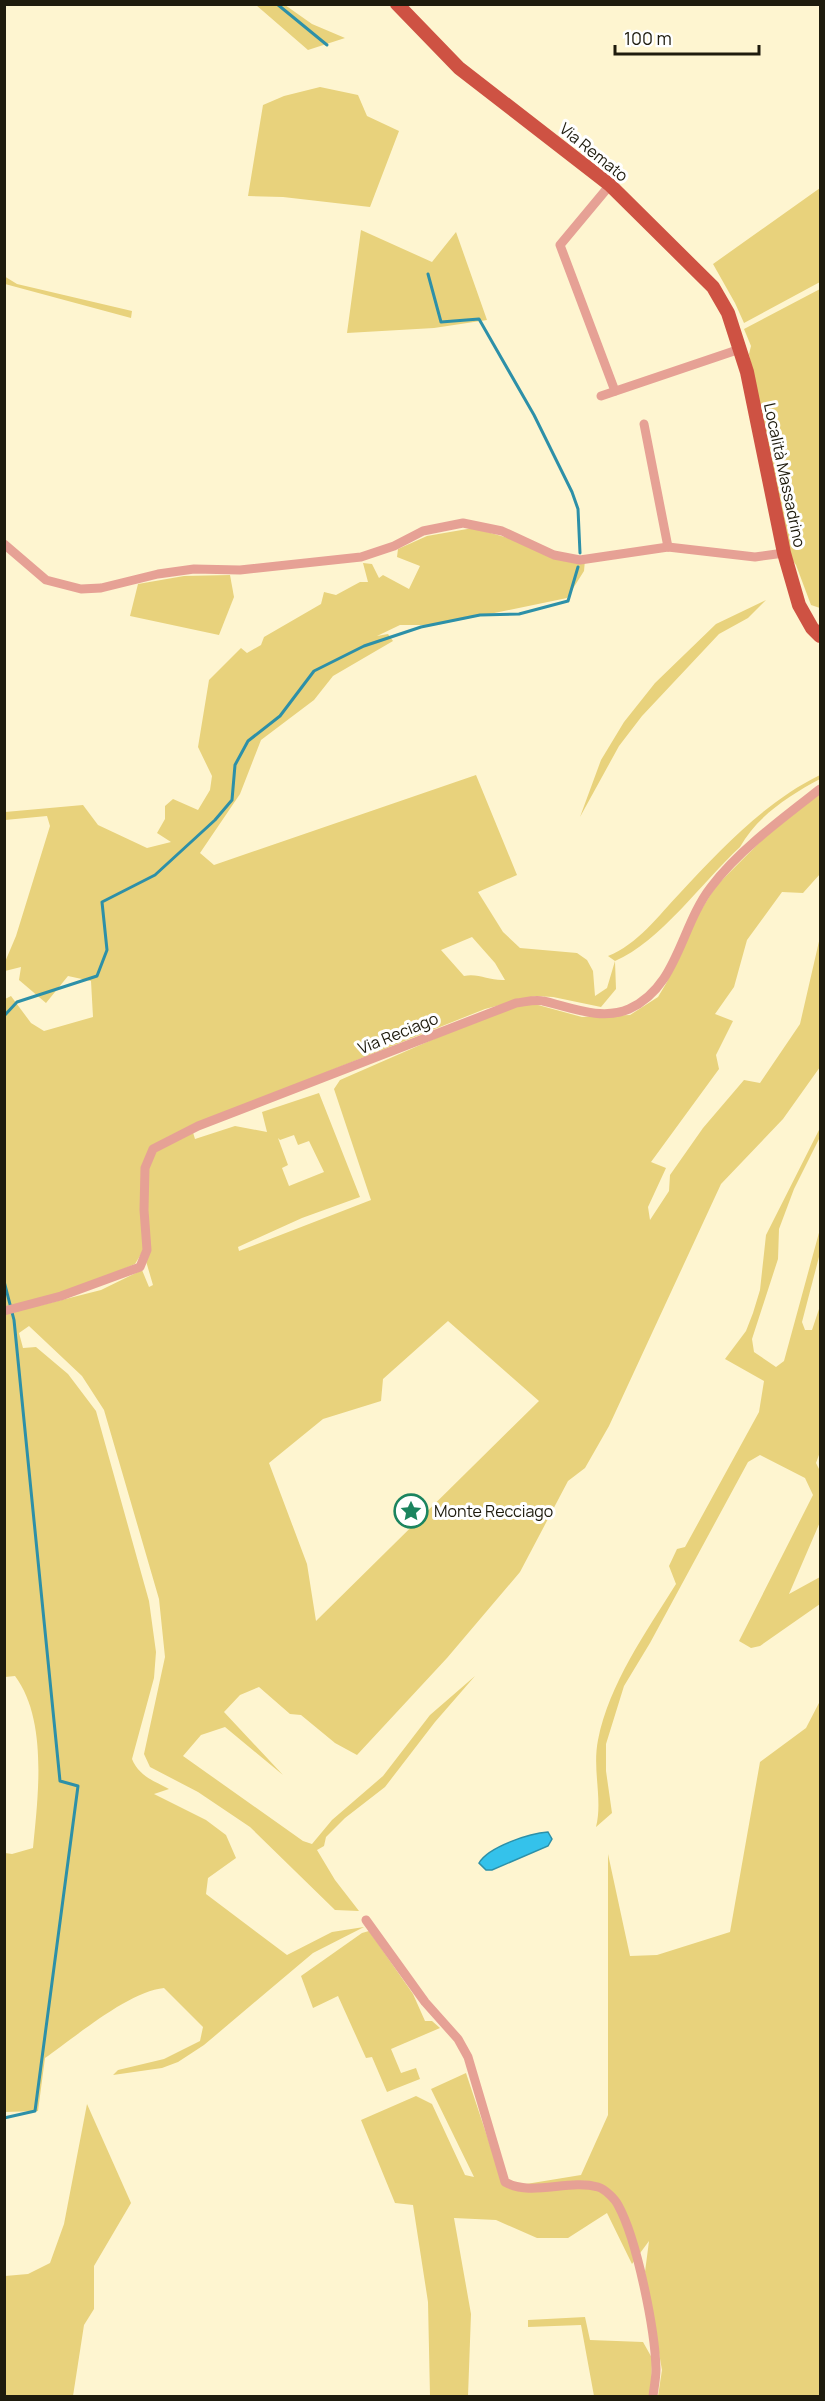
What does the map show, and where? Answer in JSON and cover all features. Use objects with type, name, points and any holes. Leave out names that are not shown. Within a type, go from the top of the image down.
[{"type":"main road","name":"Via Remato","points":[[397,4],[459,68],[610,185],[713,287],[728,313],[740,349]]},
{"type":"main road","name":"Località Massadrino","points":[[740,349],[784,553],[799,605],[812,628],[820,636]]},
{"type":"street","points":[[610,185],[560,244],[615,391]]},
{"type":"street","points":[[601,396],[740,349]]},
{"type":"street","points":[[644,424],[668,547]]},
{"type":"street","points":[[4,544],[46,580],[81,589],[101,588],[158,574],[194,569],[240,570],[361,557],[386,550],[423,531],[463,524],[502,531],[537,549],[580,560],[668,547],[755,557],[784,553]]},
{"type":"street","name":"Via Reciago","points":[[10,1309],[114,1279],[140,1267],[147,1250],[144,1210],[145,1168],[153,1149],[198,1126],[516,1003],[541,1000],[579,1012],[614,1012],[628,1010],[652,995],[665,981],[686,931],[711,887],[770,828],[820,789]]},
{"type":"street","points":[[366,1920],[424,2002],[458,2039],[468,2057],[505,2182],[516,2188],[579,2183],[602,2188],[618,2203],[631,2241],[653,2338],[656,2372],[653,2397]]},
{"type":"shaded area","points":[[256,5],[285,5],[312,24],[345,38],[308,50]]},
{"type":"shaded area","points":[[320,87],[358,95],[367,116],[399,131],[370,207],[283,197],[248,196],[263,105],[284,96]]},
{"type":"shaded area","points":[[820,188],[820,282],[744,323],[713,264]]},
{"type":"shaded area","points":[[361,230],[432,262],[456,232],[487,320],[434,328],[347,333]]},
{"type":"shaded area","points":[[4,276],[17,284],[132,311],[131,318],[5,284]]},
{"type":"shaded area","points":[[820,289],[820,608],[811,605],[796,565],[788,554],[749,354],[751,346],[744,329]]},
{"type":"shaded area","points":[[473,528],[585,560],[584,571],[567,598],[436,625],[400,625],[377,636],[388,634],[393,641],[333,676],[314,700],[261,740],[240,794],[200,853],[214,865],[476,775],[517,875],[478,892],[503,932],[520,948],[577,953],[587,960],[593,971],[595,996],[607,988],[615,961],[616,989],[601,1007],[553,997],[535,996],[485,1009],[191,1126],[195,1139],[235,1126],[267,1132],[262,1112],[319,1093],[360,1197],[302,1218],[238,1247],[239,1251],[371,1200],[334,1089],[340,1080],[517,1005],[538,1005],[582,1017],[630,1015],[658,997],[667,982],[688,931],[716,886],[771,831],[820,793],[820,874],[803,893],[782,892],[747,940],[734,987],[715,1014],[733,1021],[716,1055],[719,1069],[651,1162],[666,1168],[648,1207],[650,1220],[669,1191],[670,1175],[703,1128],[744,1080],[760,1083],[800,1024],[820,937],[820,1067],[783,1119],[721,1184],[609,1426],[585,1468],[568,1481],[520,1572],[447,1658],[357,1755],[335,1743],[301,1715],[290,1714],[259,1687],[240,1695],[224,1712],[283,1775],[225,1727],[201,1735],[183,1756],[303,1841],[312,1844],[332,1820],[383,1776],[430,1715],[475,1676],[435,1722],[385,1787],[345,1818],[326,1837],[324,1846],[317,1850],[335,1880],[359,1911],[335,1910],[250,1827],[198,1792],[150,1767],[144,1754],[165,1657],[159,1599],[104,1410],[82,1376],[29,1326],[19,1333],[23,1348],[36,1347],[68,1374],[96,1411],[149,1601],[156,1652],[154,1678],[132,1759],[143,1774],[169,1789],[154,1794],[206,1820],[226,1835],[236,1858],[208,1878],[206,1894],[287,1955],[332,1932],[364,1927],[313,1953],[204,2045],[178,2062],[162,2068],[113,2075],[118,2070],[164,2059],[200,2041],[203,2027],[164,1988],[135,1997],[102,2017],[45,2058],[38,2111],[5,2112],[5,1853],[12,1854],[33,1848],[38,1759],[37,1736],[25,1694],[15,1676],[5,1677],[5,999],[11,996],[31,1023],[44,1031],[93,1017],[91,981],[68,976],[46,1003],[19,980],[21,967],[5,971],[5,962],[16,936],[50,826],[47,816],[5,820],[5,812],[83,805],[98,825],[147,848],[171,842],[157,833],[165,819],[165,806],[173,799],[198,810],[210,790],[212,776],[198,747],[209,680],[241,648],[247,653],[261,645],[264,637],[321,604],[324,592],[336,595],[360,582],[368,582],[363,563],[372,564],[379,578],[383,575],[409,589],[420,566],[397,557],[398,549],[427,536]],"holes":[[[472,937],[495,963],[505,980],[474,975],[464,976],[441,950]],[[294,1135],[298,1145],[309,1141],[324,1172],[289,1186],[282,1168],[288,1165],[278,1138],[280,1140]],[[143,1251],[153,1285],[149,1287],[142,1270],[101,1290],[38,1306],[135,1264]],[[448,1321],[539,1401],[316,1621],[307,1564],[269,1463],[323,1419],[381,1401],[383,1379]]]},
{"type":"shaded area","points":[[230,575],[234,597],[219,635],[130,616],[138,584],[184,576]]},
{"type":"shaded area","points":[[766,600],[748,618],[719,634],[642,716],[619,746],[580,817],[601,760],[624,722],[655,683],[716,624]]},
{"type":"shaded area","points":[[820,775],[820,779],[786,799],[765,816],[740,847],[680,910],[632,952],[615,961],[608,956],[629,945],[647,929],[745,827],[781,798]]},
{"type":"shaded area","points":[[820,1128],[820,1137],[794,1189],[779,1229],[778,1259],[752,1339],[754,1352],[776,1367],[784,1361],[820,1229],[820,1253],[802,1322],[805,1330],[812,1330],[820,1306],[820,1452],[816,1463],[820,1471],[820,1522],[789,1594],[820,1577],[820,1604],[760,1646],[751,1648],[739,1641],[813,1495],[805,1478],[760,1455],[748,1462],[650,1643],[624,1686],[606,1744],[606,1771],[612,1813],[596,1827],[598,1806],[596,1751],[603,1719],[630,1659],[676,1584],[669,1566],[677,1549],[685,1547],[759,1412],[764,1381],[725,1359],[746,1331],[753,1313],[760,1290],[766,1235]]},
{"type":"shaded area","points":[[820,1701],[820,2396],[658,2396],[662,2370],[645,2272],[649,2241],[632,2264],[607,2213],[568,2238],[537,2238],[496,2220],[454,2218],[471,2314],[468,2396],[430,2396],[428,2302],[413,2205],[395,2203],[361,2120],[416,2096],[432,2104],[465,2175],[474,2177],[431,2089],[466,2073],[502,2181],[520,2185],[581,2175],[608,2115],[608,1854],[630,1956],[657,1955],[730,1932],[760,1762],[806,1728]]},
{"type":"shaded area","points":[[369,1931],[413,1994],[425,2021],[432,2021],[440,2028],[391,2049],[401,2073],[416,2068],[420,2079],[387,2092],[372,2057],[366,2058],[338,1996],[313,2008],[301,1976],[362,1933]]},
{"type":"shaded area","points":[[87,2104],[131,2203],[94,2266],[94,2309],[84,2325],[73,2396],[5,2396],[5,2276],[28,2274],[50,2263],[64,2224]]},
{"type":"shaded area","points":[[585,2317],[590,2340],[643,2342],[652,2358],[651,2396],[594,2396],[581,2325],[528,2327],[528,2320]]},
{"type":"water","points":[[548,1832],[552,1839],[548,1846],[492,1870],[486,1870],[479,1863],[500,1846],[531,1835]]},
{"type":"waterway","points":[[277,4],[327,45]]},
{"type":"waterway","points":[[428,274],[441,322],[479,319],[534,415],[578,509],[580,553]]},
{"type":"waterway","points":[[4,1016],[17,1002],[97,976],[107,950],[102,902],[155,875],[215,820],[232,800],[235,765],[248,741],[280,716],[314,671],[364,646],[421,627],[480,615],[519,614],[568,601],[578,567]]},
{"type":"waterway","points":[[4,1281],[14,1320],[60,1781],[78,1786],[35,2111],[4,2118]]},
{"type":"place","name":"Monte Recciago","points":[[411,1511]]}]
